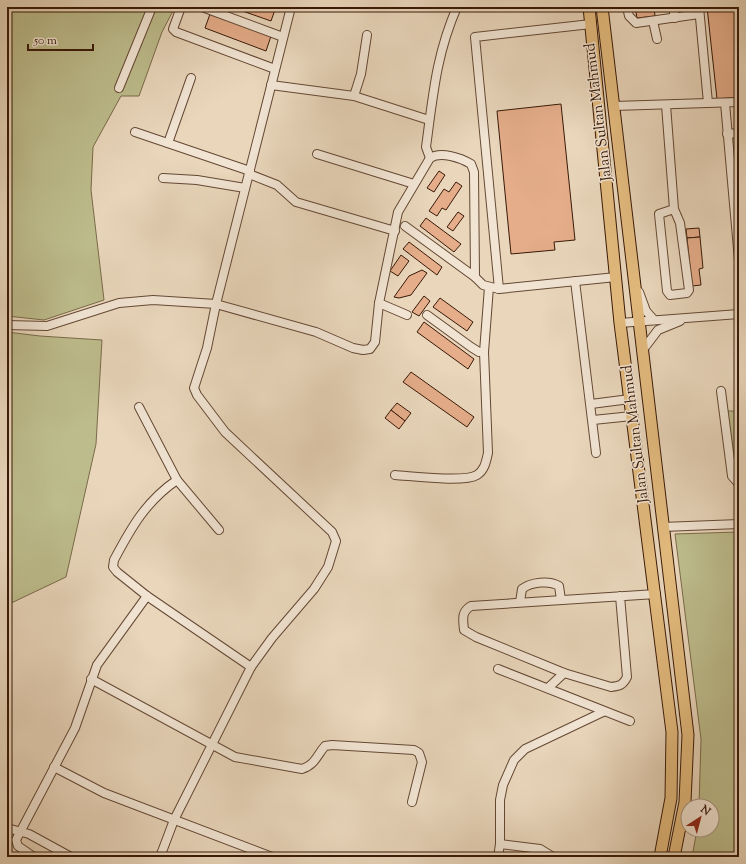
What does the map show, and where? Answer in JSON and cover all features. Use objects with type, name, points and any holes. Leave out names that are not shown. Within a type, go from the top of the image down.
[{"type":"main road","name":"Jalan Sultan Mahmud","points":[[589,7],[620,323],[656,594],[672,732],[672,798],[660,857]]},
{"type":"main road","name":"Jalan Sultan Mahmud","points":[[602,7],[662,527],[688,735],[684,802],[674,857]]},
{"type":"street","points":[[119,88],[152,7]]},
{"type":"street","points":[[181,7],[173,24],[173,29],[176,32],[275,69]]},
{"type":"street","points":[[202,7],[283,36]]},
{"type":"street","points":[[160,857],[174,820],[251,667],[272,638],[314,589],[328,567],[336,541],[332,532],[226,432],[197,395],[194,388],[207,348],[216,304],[291,7]]},
{"type":"street","points":[[627,7],[629,16],[636,23],[675,18],[699,10],[708,103]]},
{"type":"street","points":[[673,7],[675,18]]},
{"type":"street","points":[[430,158],[426,146],[435,76],[455,8]]},
{"type":"street","points":[[653,20],[657,39]]},
{"type":"street","points":[[499,289],[476,37],[591,24]]},
{"type":"street","points":[[354,96],[361,74],[367,35]]},
{"type":"street","points":[[168,143],[191,78]]},
{"type":"street","points":[[271,85],[354,96],[429,120]]},
{"type":"street","points":[[614,106],[739,102]]},
{"type":"street","points":[[725,103],[739,260]]},
{"type":"street","points":[[666,105],[674,210],[680,223],[689,290],[687,293],[670,295],[667,291],[659,214],[674,210]]},
{"type":"street","points":[[135,132],[249,172],[277,185],[296,202],[395,231]]},
{"type":"street","points":[[727,134],[739,133]]},
{"type":"street","points":[[317,154],[414,184]]},
{"type":"street","points":[[7,325],[47,326],[119,303],[153,300],[216,304],[316,332],[353,348],[363,350],[370,349],[375,342],[379,303],[401,204],[430,158],[434,155],[460,158],[471,164],[474,172],[475,278]]},
{"type":"street","points":[[163,178],[197,180],[246,188]]},
{"type":"street","points":[[405,226],[489,287],[499,289],[616,277]]},
{"type":"street","points":[[633,278],[646,311],[654,320]]},
{"type":"street","points":[[575,281],[596,453]]},
{"type":"street","points":[[395,474],[450,478],[473,477],[482,470],[488,453],[484,352],[489,287]]},
{"type":"street","points":[[379,303],[407,315]]},
{"type":"street","points":[[620,323],[739,314]]},
{"type":"street","points":[[427,315],[471,348],[479,352],[484,352]]},
{"type":"street","points":[[642,351],[658,330],[686,318]]},
{"type":"street","points":[[721,391],[732,476],[739,484]]},
{"type":"street","points":[[591,404],[630,399]]},
{"type":"street","points":[[139,407],[177,480],[219,530]]},
{"type":"street","points":[[593,420],[632,416]]},
{"type":"street","points":[[177,480],[161,491],[147,505],[114,560],[113,567],[117,572],[147,596],[251,667]]},
{"type":"street","points":[[662,527],[739,524]]},
{"type":"street","points":[[520,602],[522,589],[528,584],[553,583],[559,586],[561,600]]},
{"type":"street","points":[[620,596],[627,677],[624,683],[611,688],[564,673],[476,637],[464,630],[463,616],[465,610],[471,606],[520,602],[561,600],[620,596],[656,594]]},
{"type":"street","points":[[34,857],[18,846],[16,840],[75,728],[91,679],[104,654],[147,596]]},
{"type":"street","points":[[498,669],[548,688],[603,712],[630,721]]},
{"type":"street","points":[[548,688],[564,673]]},
{"type":"street","points":[[91,679],[235,757],[302,769],[309,767],[325,746],[332,745],[414,750],[419,753],[422,762],[412,802]]},
{"type":"street","points":[[498,857],[500,844],[500,800],[503,785],[514,760],[525,749],[603,712]]},
{"type":"street","points":[[54,767],[104,793],[272,857]]},
{"type":"street","points":[[7,828],[20,831],[71,857]]},
{"type":"street","points":[[500,844],[540,849],[552,857]]},
{"type":"shaded area","points":[[7,7],[175,7],[162,32],[139,96],[121,96],[93,147],[91,190],[104,300],[44,320],[7,316]]},
{"type":"shaded area","points":[[7,332],[40,336],[102,340],[96,444],[66,577],[7,605]]},
{"type":"shaded area","points":[[725,411],[739,411],[739,471],[730,471]]},
{"type":"shaded area","points":[[739,532],[739,857],[692,857],[696,838],[720,838],[720,798],[699,798],[701,739],[675,534]]},
{"type":"building","points":[[231,7],[276,7],[271,21]]},
{"type":"building","points":[[635,7],[654,7],[655,16],[637,18]]},
{"type":"building","points":[[707,7],[739,7],[739,97],[717,99]]},
{"type":"building","points":[[210,14],[271,36],[266,51],[205,28]]},
{"type":"building","points":[[561,104],[575,240],[554,242],[555,250],[511,254],[497,111]]},
{"type":"building","points":[[439,171],[445,175],[434,192],[427,188]]},
{"type":"building","points":[[456,182],[462,186],[446,210],[442,208],[437,216],[429,211],[444,189],[449,192]]},
{"type":"building","points":[[458,212],[464,216],[453,231],[447,227]]},
{"type":"building","points":[[426,218],[461,244],[454,252],[420,226]]},
{"type":"building","points":[[699,228],[700,237],[687,238],[686,229]]},
{"type":"building","points":[[700,237],[703,268],[699,269],[701,285],[692,286],[687,238]]},
{"type":"building","points":[[409,242],[442,267],[437,275],[403,249]]},
{"type":"building","points":[[401,255],[409,261],[398,276],[390,271]]},
{"type":"building","points":[[422,270],[427,273],[411,295],[399,298],[394,297],[409,276]]},
{"type":"building","points":[[424,296],[430,301],[419,316],[412,312]]},
{"type":"building","points":[[440,298],[473,322],[467,331],[433,307]]},
{"type":"building","points":[[424,322],[474,359],[468,369],[417,332]]},
{"type":"building","points":[[411,372],[474,417],[467,427],[403,382]]},
{"type":"building","points":[[397,403],[411,413],[405,421],[391,410]]},
{"type":"building","points":[[391,410],[405,421],[399,429],[385,418]]}]
